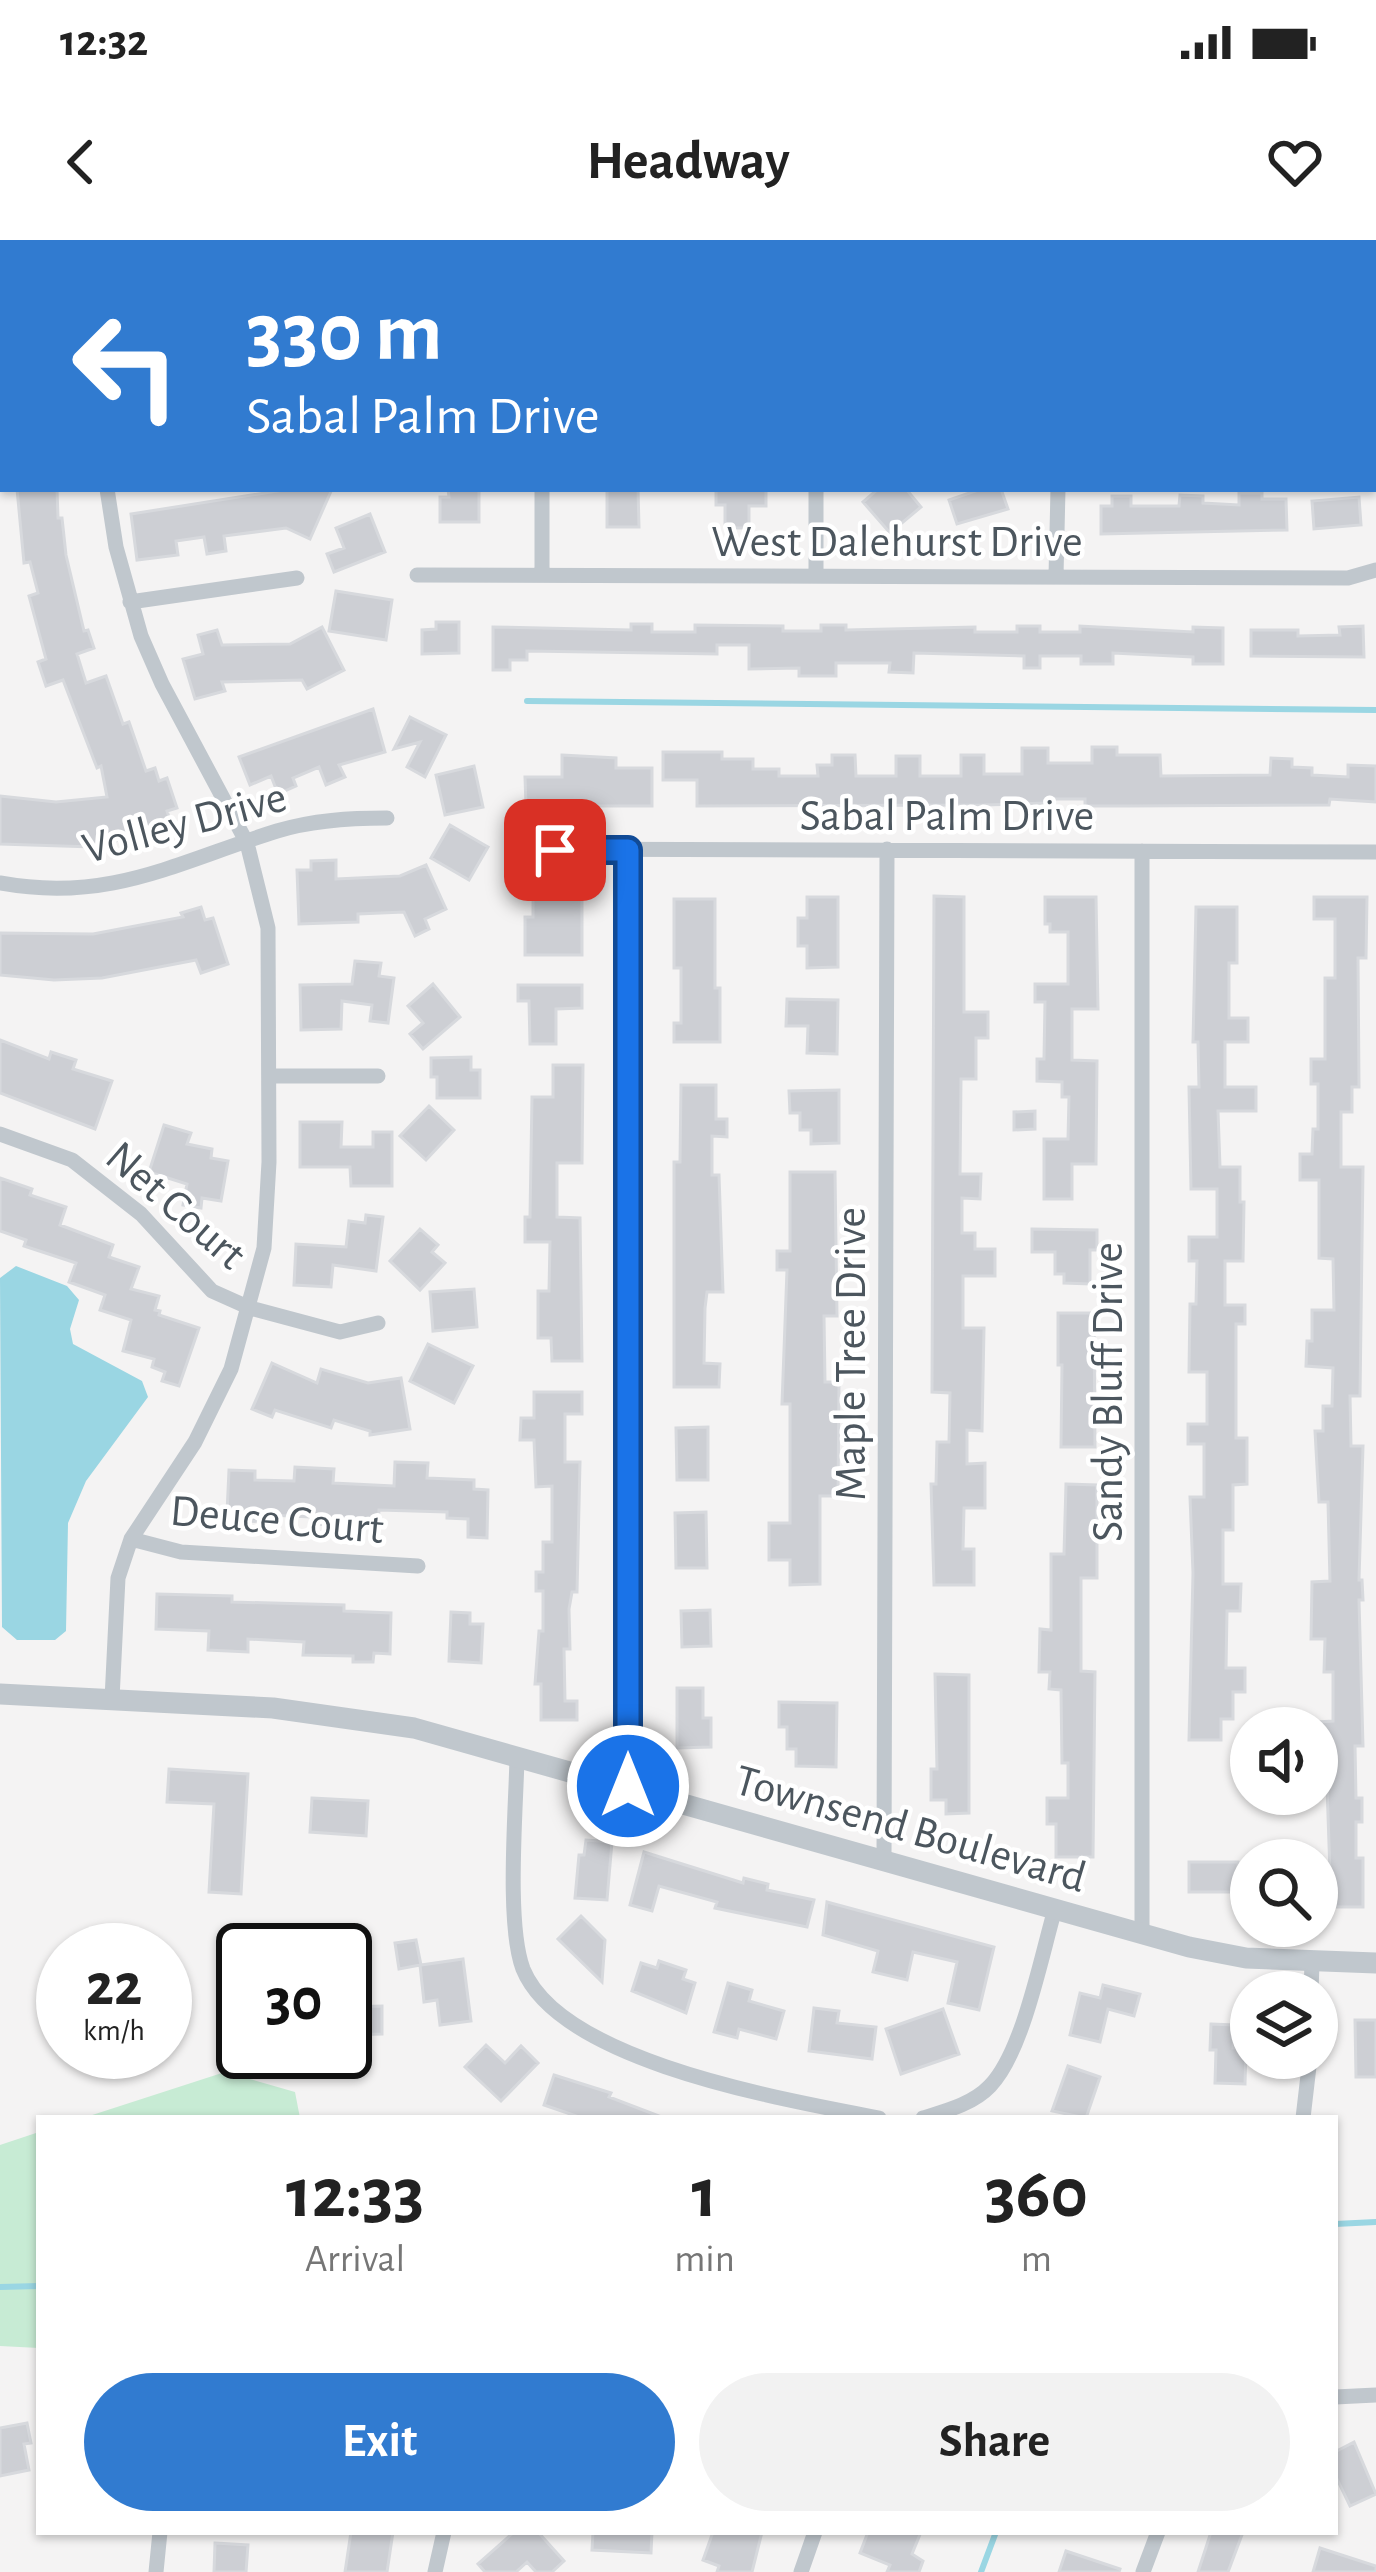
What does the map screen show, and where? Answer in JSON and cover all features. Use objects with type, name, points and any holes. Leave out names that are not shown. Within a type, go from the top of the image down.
[{"type":"street","points":[[108,492],[130,602],[162,684],[247,843],[268,928],[269,1076],[264,1248],[250,1308],[231,1369],[195,1442],[131,1539],[118,1579],[112,1699]]},
{"type":"street","points":[[542,492],[542,574]]},
{"type":"street","points":[[816,492],[816,576]]},
{"type":"street","points":[[1056,577],[1058,492]]},
{"type":"street","name":"West Dalehurst Drive","points":[[416,575],[1348,578],[1376,570]]},
{"type":"street","points":[[130,602],[298,578]]},
{"type":"street","name":"Volley Drive","points":[[0,883],[86,889],[158,875],[313,823],[387,818]]},
{"type":"street","name":"Sabal Palm Drive","points":[[518,849],[1376,852]]},
{"type":"street","name":"Maple Tree Drive","points":[[884,1860],[886,849]]},
{"type":"street","points":[[628,850],[628,1786]]},
{"type":"street","name":"Sandy Bluff Drive","points":[[1142,850],[1142,1933]]},
{"type":"street","points":[[269,1076],[378,1076]]},
{"type":"street","name":"Net Court","points":[[0,1134],[72,1160],[141,1214],[212,1291],[250,1308],[340,1332],[378,1323]]},
{"type":"street","name":"Deuce Court","points":[[131,1539],[181,1552],[418,1566]]},
{"type":"street","name":"Townsend Boulevard","points":[[0,1694],[350,1716],[414,1728],[1189,1948],[1246,1958],[1376,1964]]},
{"type":"street","points":[[517,1757],[515,1935],[524,1970],[541,1996],[570,2024],[608,2045],[753,2092],[864,2115]]},
{"type":"street","points":[[932,2115],[989,2088],[1011,2058],[1055,1910]]},
{"type":"street","points":[[1312,1963],[1312,1971]]},
{"type":"street","points":[[1303,2115],[1308,2079]]},
{"type":"street","points":[[1338,2397],[1376,2395]]},
{"type":"street","points":[[156,2572],[160,2535]]},
{"type":"street","points":[[435,2572],[443,2535]]},
{"type":"street","points":[[801,2572],[814,2535]]},
{"type":"street","points":[[1144,2572],[1155,2535]]},
{"type":"green space","points":[[216,2075],[216,2079],[250,2079],[295,2092],[299,2115],[92,2115]]},
{"type":"green space","points":[[36,2133],[36,2348],[0,2346],[0,2145]]},
{"type":"water","points":[[16,1266],[67,1286],[79,1300],[70,1329],[73,1344],[142,1381],[148,1397],[86,1481],[68,1523],[66,1631],[55,1640],[17,1640],[2,1627],[0,1278]]},
{"type":"building","points":[[17,492],[57,492],[66,555],[84,631],[88,630],[94,648],[77,654],[86,683],[106,676],[146,771],[155,768],[159,781],[167,778],[177,808],[167,811],[172,826],[93,847],[0,844],[0,796],[56,802],[107,797],[101,766],[97,768],[63,680],[46,686],[38,662],[46,659],[29,596],[38,593],[30,562],[24,563]]},
{"type":"building","points":[[271,492],[331,492],[310,539],[286,528],[224,536],[226,551],[207,554],[204,537],[176,541],[178,555],[137,560],[131,514]]},
{"type":"building","points":[[448,492],[479,492],[479,522],[440,522],[440,497],[449,497]]},
{"type":"building","points":[[607,492],[638,492],[639,527],[607,527]]},
{"type":"building","points":[[716,492],[766,492],[766,506],[749,506],[749,528],[725,528],[725,505],[716,505]]},
{"type":"building","points":[[875,492],[908,492],[921,507],[890,533],[863,502]]},
{"type":"building","points":[[972,492],[1002,492],[1008,509],[957,524],[949,500]]},
{"type":"building","points":[[1239,493],[1286,499],[1287,530],[1101,534],[1101,506],[1112,506],[1112,496],[1131,496],[1131,506],[1179,506],[1180,495],[1203,496],[1203,503],[1239,505]]},
{"type":"building","points":[[1359,497],[1361,525],[1314,529],[1312,501]]},
{"type":"building","points":[[370,514],[385,552],[334,572],[327,554],[344,548],[336,528]]},
{"type":"building","points":[[336,591],[392,600],[386,640],[329,631]]},
{"type":"building","points":[[436,622],[459,622],[459,653],[422,654],[422,630],[436,629]]},
{"type":"building","points":[[631,624],[652,624],[652,632],[695,632],[695,625],[783,626],[783,631],[821,631],[821,625],[846,625],[846,630],[975,627],[975,632],[1017,632],[1017,626],[1040,626],[1040,632],[1080,632],[1080,626],[1193,632],[1193,627],[1223,628],[1223,664],[1193,664],[1193,657],[1113,653],[1113,664],[1081,664],[1081,656],[1040,656],[1040,668],[1024,668],[1024,656],[914,653],[913,673],[889,672],[890,663],[836,663],[836,676],[799,676],[799,668],[749,669],[749,645],[717,645],[717,654],[527,651],[527,660],[510,660],[510,670],[493,670],[493,627],[631,630]]},
{"type":"building","points":[[1363,626],[1364,657],[1251,656],[1251,630],[1340,635],[1339,627]]},
{"type":"building","points":[[322,627],[344,670],[307,689],[302,680],[222,682],[225,691],[195,699],[183,659],[203,654],[198,635],[217,630],[222,645],[290,644]]},
{"type":"building","points":[[373,709],[385,752],[339,765],[345,777],[326,785],[319,767],[293,778],[296,786],[278,794],[271,776],[250,785],[239,757]]},
{"type":"building","points":[[410,717],[446,735],[425,777],[407,767],[420,742],[394,749]]},
{"type":"building","points":[[1092,747],[1117,747],[1117,755],[1160,755],[1161,776],[1270,775],[1271,758],[1292,759],[1292,767],[1312,768],[1312,775],[1348,777],[1348,765],[1376,766],[1376,802],[1330,799],[1329,805],[1085,806],[1085,799],[1047,799],[1047,803],[984,805],[697,806],[697,780],[663,780],[663,752],[722,752],[722,759],[753,759],[753,769],[779,769],[779,776],[818,776],[817,765],[832,765],[832,755],[855,755],[856,776],[896,776],[896,756],[920,756],[920,776],[961,776],[961,755],[984,755],[984,774],[1022,774],[1022,748],[1048,748],[1048,763],[1092,763]]},
{"type":"building","points":[[562,755],[616,758],[616,768],[652,768],[652,806],[526,806],[525,777],[562,777]]},
{"type":"building","points":[[474,766],[483,807],[445,815],[436,775]]},
{"type":"building","points":[[450,825],[488,847],[469,880],[431,858]]},
{"type":"building","points":[[336,860],[336,879],[400,876],[426,865],[446,909],[425,919],[429,929],[415,936],[404,912],[358,914],[358,922],[299,924],[297,870],[311,870],[311,861]]},
{"type":"building","points":[[934,896],[964,897],[964,1012],[988,1012],[988,1038],[976,1038],[976,1079],[961,1079],[960,1174],[981,1174],[980,1199],[962,1198],[962,1233],[975,1233],[975,1249],[995,1249],[995,1276],[963,1276],[963,1328],[984,1328],[982,1431],[967,1430],[967,1464],[985,1463],[985,1508],[964,1508],[963,1549],[974,1549],[974,1585],[934,1585],[931,1484],[936,1484],[937,1442],[949,1442],[950,1393],[932,1392]]},
{"type":"building","points":[[533,897],[582,897],[582,955],[525,955],[525,917],[533,917]]},
{"type":"building","points":[[807,897],[838,897],[838,967],[807,968],[807,946],[798,946],[798,918],[807,918]]},
{"type":"building","points":[[1045,897],[1096,897],[1098,1009],[1072,1009],[1072,1060],[1097,1061],[1096,1164],[1072,1164],[1072,1199],[1044,1199],[1044,1139],[1068,1139],[1069,1097],[1062,1097],[1062,1082],[1037,1081],[1037,1059],[1044,1059],[1045,1002],[1035,1002],[1035,984],[1068,984],[1068,932],[1050,932],[1050,924],[1045,924]]},
{"type":"building","points":[[1314,897],[1367,897],[1366,958],[1358,958],[1359,1087],[1352,1087],[1352,1112],[1341,1112],[1341,1167],[1363,1167],[1360,1396],[1350,1396],[1351,1446],[1363,1446],[1359,1580],[1363,1600],[1359,1600],[1363,1746],[1355,1746],[1356,1798],[1362,1798],[1356,1858],[1363,1858],[1363,1907],[1338,1907],[1338,1839],[1329,1839],[1328,1815],[1338,1815],[1338,1707],[1333,1707],[1333,1672],[1324,1672],[1325,1639],[1311,1639],[1312,1582],[1330,1581],[1328,1502],[1319,1502],[1315,1431],[1323,1431],[1323,1406],[1332,1406],[1333,1368],[1306,1366],[1307,1341],[1312,1341],[1312,1310],[1334,1310],[1333,1259],[1319,1258],[1319,1180],[1300,1180],[1300,1154],[1312,1154],[1313,1129],[1318,1129],[1318,1084],[1311,1084],[1311,1059],[1325,1059],[1325,978],[1335,978],[1335,919],[1314,919]]},
{"type":"building","points":[[674,899],[715,899],[720,1042],[674,1042],[674,1023],[681,1023],[681,968],[674,968]]},
{"type":"building","points":[[201,907],[205,920],[213,918],[228,964],[201,973],[196,960],[102,978],[0,975],[0,933],[93,934],[183,917],[181,913]]},
{"type":"building","points":[[1196,907],[1237,907],[1237,963],[1229,963],[1229,1018],[1248,1018],[1248,1042],[1225,1042],[1225,1087],[1256,1087],[1256,1111],[1218,1111],[1220,1167],[1240,1167],[1240,1202],[1244,1202],[1243,1261],[1225,1261],[1225,1305],[1245,1305],[1245,1324],[1236,1324],[1236,1438],[1247,1438],[1247,1484],[1233,1485],[1233,1530],[1223,1530],[1223,1584],[1241,1584],[1240,1611],[1227,1611],[1226,1668],[1245,1668],[1245,1692],[1233,1692],[1230,1719],[1221,1719],[1221,1740],[1189,1740],[1190,1497],[1204,1497],[1204,1444],[1188,1444],[1188,1424],[1207,1424],[1207,1372],[1189,1372],[1190,1304],[1196,1304],[1197,1261],[1189,1261],[1189,1237],[1217,1237],[1217,1189],[1191,1189],[1189,1087],[1199,1087],[1198,1042],[1193,1042]]},
{"type":"building","points":[[355,961],[381,963],[379,976],[394,978],[388,1023],[370,1021],[372,1005],[342,1001],[341,1029],[301,1030],[300,985],[352,984]]},
{"type":"building","points":[[433,984],[460,1017],[423,1049],[410,1034],[423,1023],[408,1006]]},
{"type":"building","points":[[518,985],[582,985],[582,1008],[556,1009],[556,1044],[530,1044],[529,1001],[518,1001]]},
{"type":"building","points":[[787,999],[838,1000],[837,1054],[807,1053],[808,1026],[786,1026]]},
{"type":"building","points":[[0,1040],[49,1059],[51,1052],[76,1060],[73,1069],[112,1081],[95,1129],[0,1093]]},
{"type":"building","points":[[471,1057],[471,1070],[480,1070],[480,1098],[437,1098],[431,1058]]},
{"type":"building","points":[[553,1065],[583,1065],[582,1163],[557,1163],[557,1217],[580,1218],[582,1361],[552,1361],[551,1338],[538,1338],[538,1291],[549,1291],[550,1242],[525,1242],[525,1217],[530,1217],[532,1097],[553,1097]]},
{"type":"building","points":[[681,1085],[716,1085],[716,1119],[727,1119],[727,1137],[712,1136],[712,1175],[719,1175],[723,1292],[707,1292],[705,1308],[704,1363],[720,1364],[719,1387],[674,1387],[674,1162],[680,1162]]},
{"type":"building","points":[[839,1090],[839,1143],[811,1144],[811,1130],[800,1130],[800,1113],[790,1113],[789,1091]]},
{"type":"building","points":[[429,1106],[454,1130],[426,1160],[400,1136]]},
{"type":"building","points":[[1035,1111],[1035,1129],[1014,1130],[1014,1112]]},
{"type":"building","points":[[300,1122],[342,1122],[341,1147],[373,1147],[373,1132],[392,1132],[392,1186],[351,1186],[350,1167],[300,1167]]},
{"type":"building","points":[[164,1125],[191,1133],[187,1144],[212,1149],[211,1158],[228,1161],[221,1201],[202,1198],[201,1208],[183,1205],[187,1184],[149,1172]]},
{"type":"building","points":[[790,1172],[835,1172],[837,1316],[824,1316],[825,1382],[839,1382],[838,1496],[820,1496],[820,1584],[790,1585],[790,1560],[769,1560],[769,1523],[790,1523],[790,1404],[782,1404],[787,1270],[777,1270],[777,1251],[790,1251]]},
{"type":"building","points":[[0,1178],[66,1207],[60,1225],[113,1245],[109,1257],[139,1267],[131,1289],[159,1296],[155,1310],[159,1315],[199,1328],[179,1386],[162,1381],[165,1372],[152,1367],[154,1359],[123,1351],[131,1320],[100,1310],[105,1295],[69,1282],[76,1263],[24,1246],[26,1240],[0,1231]]},
{"type":"building","points":[[366,1215],[383,1217],[376,1271],[333,1265],[331,1287],[294,1285],[296,1244],[346,1247],[349,1221],[365,1223]]},
{"type":"building","points":[[420,1229],[438,1245],[432,1252],[445,1263],[420,1290],[390,1261]]},
{"type":"building","points":[[1032,1229],[1097,1230],[1097,1250],[1090,1250],[1090,1284],[1064,1283],[1064,1274],[1055,1274],[1055,1252],[1032,1252]]},
{"type":"building","points":[[474,1289],[477,1327],[433,1331],[430,1292]]},
{"type":"building","points":[[1058,1313],[1094,1313],[1095,1447],[1061,1447]]},
{"type":"building","points":[[428,1344],[473,1366],[454,1403],[410,1381]]},
{"type":"building","points":[[272,1363],[317,1383],[321,1369],[368,1383],[401,1378],[410,1429],[370,1435],[370,1431],[334,1420],[331,1428],[275,1410],[272,1417],[252,1409]]},
{"type":"building","points":[[534,1392],[582,1392],[582,1414],[565,1414],[565,1462],[580,1462],[577,1592],[572,1592],[569,1609],[570,1649],[564,1649],[565,1701],[577,1701],[577,1720],[541,1720],[541,1684],[535,1684],[539,1631],[543,1631],[543,1591],[536,1591],[536,1572],[543,1572],[543,1542],[552,1542],[552,1486],[536,1487],[534,1440],[520,1440],[521,1418],[534,1418]]},
{"type":"building","points":[[708,1427],[708,1480],[677,1480],[676,1428]]},
{"type":"building","points":[[395,1462],[428,1463],[427,1478],[474,1480],[474,1489],[488,1490],[487,1538],[468,1537],[468,1519],[447,1518],[447,1512],[379,1510],[378,1526],[312,1524],[312,1517],[269,1515],[268,1522],[248,1521],[248,1514],[227,1513],[229,1470],[255,1471],[255,1480],[294,1481],[295,1467],[334,1469],[333,1483],[394,1486]]},
{"type":"building","points":[[1066,1484],[1097,1485],[1097,1578],[1081,1578],[1081,1671],[1095,1672],[1093,1857],[1056,1857],[1056,1824],[1047,1824],[1047,1798],[1068,1798],[1068,1763],[1062,1763],[1061,1690],[1049,1689],[1050,1672],[1039,1672],[1040,1629],[1051,1630],[1051,1554],[1064,1554]]},
{"type":"building","points":[[706,1512],[707,1568],[676,1568],[675,1513]]},
{"type":"building","points":[[157,1594],[344,1605],[344,1611],[391,1613],[390,1654],[374,1653],[373,1662],[353,1662],[353,1656],[303,1655],[304,1642],[248,1639],[248,1652],[208,1650],[209,1631],[156,1629]]},
{"type":"building","points":[[710,1610],[711,1646],[682,1647],[681,1611]]},
{"type":"building","points":[[451,1612],[470,1613],[470,1624],[483,1624],[481,1663],[449,1661]]},
{"type":"building","points":[[935,1674],[969,1675],[969,1813],[946,1814],[946,1800],[931,1800],[931,1769],[937,1769]]},
{"type":"building","points":[[677,1688],[703,1688],[703,1718],[711,1718],[711,1747],[677,1748]]},
{"type":"building","points":[[779,1702],[837,1703],[836,1767],[796,1766],[796,1749],[787,1749],[787,1727],[779,1727]]},
{"type":"building","points":[[169,1769],[248,1774],[241,1894],[209,1892],[214,1804],[167,1802]]},
{"type":"building","points":[[312,1798],[368,1801],[366,1836],[310,1832]]},
{"type":"building","points":[[586,1840],[612,1842],[607,1900],[575,1898],[579,1855],[584,1855]]},
{"type":"building","points":[[644,1852],[814,1900],[807,1927],[715,1908],[717,1902],[659,1886],[652,1911],[630,1905]]},
{"type":"building","points":[[1189,1862],[1230,1862],[1230,1892],[1189,1892]]},
{"type":"building","points":[[827,1902],[994,1947],[979,2010],[948,2003],[957,1962],[913,1952],[907,1980],[873,1972],[878,1951],[823,1935]]},
{"type":"building","points":[[581,1916],[605,1940],[602,1982],[558,1939]]},
{"type":"building","points":[[416,1940],[421,1965],[463,1959],[471,2021],[440,2025],[437,2000],[424,2002],[420,1965],[399,1969],[395,1943]]},
{"type":"building","points":[[659,1961],[686,1970],[683,1979],[695,1983],[686,2013],[632,1991],[641,1963],[657,1968]]},
{"type":"building","points":[[728,1983],[752,1990],[749,2001],[784,2011],[776,2039],[739,2029],[737,2038],[714,2032]]},
{"type":"building","points":[[1103,1985],[1140,1994],[1134,2016],[1108,2009],[1100,2042],[1070,2035],[1080,1993],[1100,1998]]},
{"type":"building","points":[[372,2006],[382,2006],[382,2034],[372,2034]]},
{"type":"building","points":[[814,2008],[839,2011],[837,2023],[876,2027],[872,2059],[809,2051]]},
{"type":"building","points":[[943,2009],[959,2054],[901,2074],[886,2029]]},
{"type":"building","points":[[1355,2020],[1376,2020],[1376,2077],[1356,2077]]},
{"type":"building","points":[[1211,2024],[1230,2025],[1230,2079],[1245,2079],[1245,2084],[1215,2083],[1216,2050],[1210,2050]]},
{"type":"building","points":[[486,2045],[505,2063],[521,2046],[538,2063],[501,2101],[465,2067]]},
{"type":"building","points":[[1068,2066],[1100,2077],[1087,2115],[1052,2111]]},
{"type":"building","points":[[554,2075],[611,2093],[609,2097],[656,2115],[573,2115],[544,2105]]},
{"type":"building","points":[[27,2423],[31,2443],[24,2444],[29,2470],[0,2476],[0,2428]]},
{"type":"building","points":[[1354,2442],[1376,2494],[1350,2506],[1338,2481],[1338,2450]]},
{"type":"building","points":[[351,2535],[393,2535],[387,2572],[345,2572]]},
{"type":"building","points":[[511,2535],[541,2535],[564,2561],[552,2572],[536,2572],[527,2562],[516,2572],[485,2572],[478,2564]]},
{"type":"building","points":[[593,2535],[652,2535],[651,2553],[592,2550]]},
{"type":"building","points":[[712,2535],[761,2535],[752,2572],[717,2572],[719,2566],[703,2560]]},
{"type":"building","points":[[867,2535],[920,2535],[912,2554],[923,2561],[919,2572],[887,2572],[890,2565],[860,2553]]},
{"type":"building","points":[[1210,2535],[1242,2535],[1228,2572],[1198,2572]]},
{"type":"building","points":[[215,2543],[248,2545],[246,2572],[214,2572]]},
{"type":"building","points":[[1320,2548],[1376,2566],[1376,2572],[1313,2572]]},
{"type":"building","points":[[1066,2551],[1120,2569],[1119,2572],[1059,2572]]},
{"type":"waterway","points":[[527,701],[1376,710]]},
{"type":"waterway","points":[[1338,2224],[1376,2222]]},
{"type":"waterway","points":[[0,2287],[36,2286]]},
{"type":"waterway","points":[[981,2572],[995,2535]]},
{"type":"route","points":[[555,850],[628,850],[628,1786]]}]
